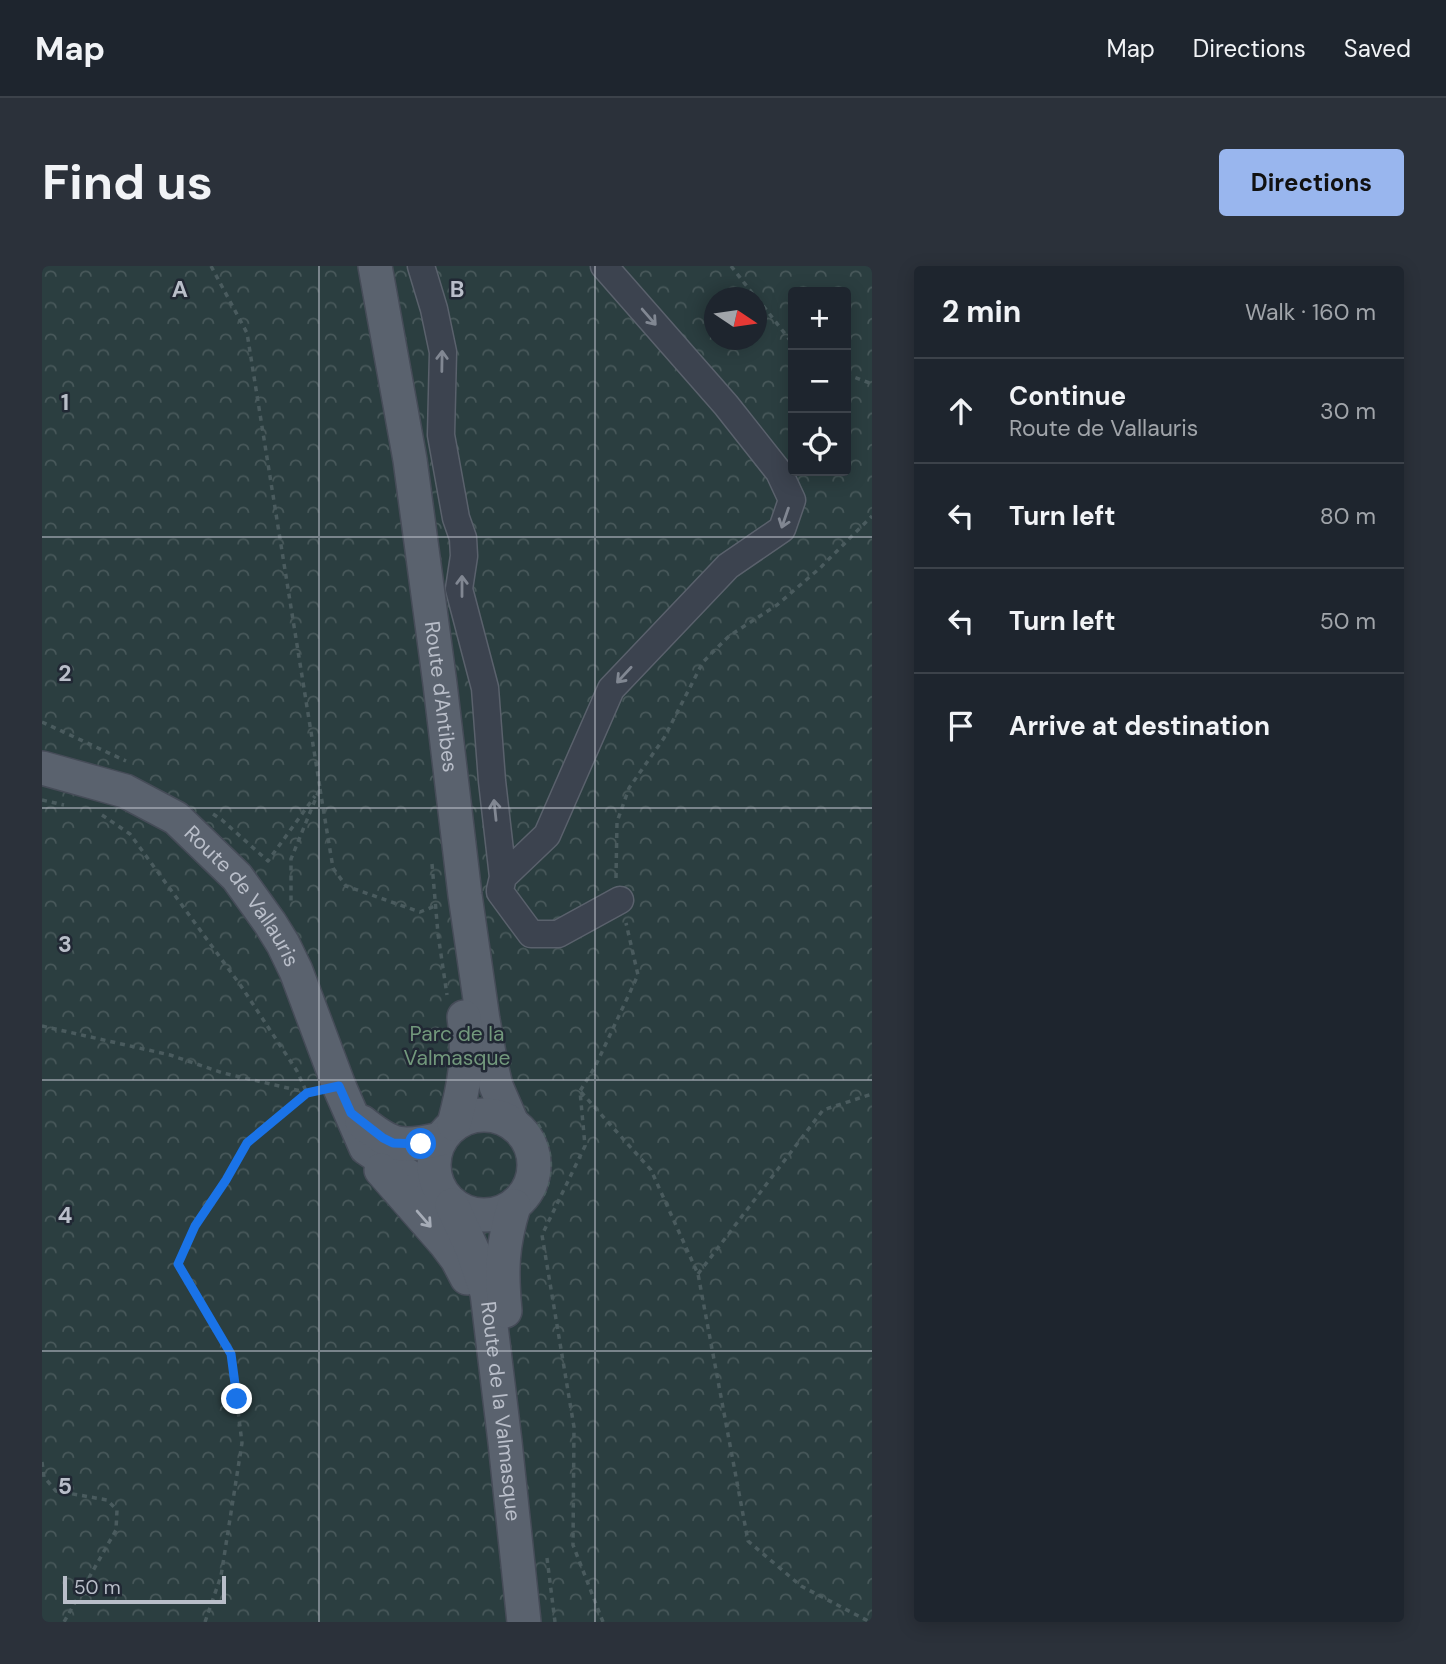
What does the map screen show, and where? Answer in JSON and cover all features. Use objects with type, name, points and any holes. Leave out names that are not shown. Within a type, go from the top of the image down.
[{"type":"main road","name":"Route d'Antibes","points":[[360,266],[401,496],[426,688],[448,907],[465,1025],[465,1083],[447,1131]]},
{"type":"main road","name":"Route d'Antibes","points":[[374,266],[410,460],[440,684],[450,900],[496,1086],[524,1122]]},
{"type":"main road","name":"Route de Vallauris","points":[[42,768],[125,791],[176,818],[237,877],[284,944],[366,1148],[380,1169],[445,1243],[466,1274],[476,1304],[488,1378],[505,1442]]},
{"type":"main road","points":[[345,1099],[383,1138],[393,1143],[421,1144],[468,1117],[483,1114],[524,1122],[522,1132],[534,1157],[531,1184],[524,1196],[526,1205],[490,1216],[464,1212],[366,1148]]},
{"type":"main road","points":[[447,1131],[435,1153],[433,1167],[436,1182],[447,1200]]},
{"type":"main road","name":"Route de la Valmasque","points":[[447,1200],[477,1262],[487,1293],[524,1622]]},
{"type":"main road","name":"Route de la Valmasque","points":[[526,1205],[506,1233],[503,1293],[544,1622]]},
{"type":"lane","points":[[421,266],[443,352],[441,435],[456,518],[463,538],[464,556],[459,589],[485,688],[502,885],[531,934],[558,934],[620,900]]},
{"type":"lane","points":[[450,900],[502,885],[547,835],[611,689],[728,565],[782,529],[792,500],[779,472],[726,405],[604,266]]},
{"type":"path","points":[[211,266],[247,332],[333,868],[346,886],[420,912],[450,900]]},
{"type":"path","points":[[731,266],[747,287]]},
{"type":"path","points":[[767,312],[788,339]]},
{"type":"path","points":[[851,376],[872,384]]},
{"type":"path","points":[[603,1622],[573,1545],[573,1427],[542,1236],[585,1146],[580,1091],[595,1067],[638,975],[617,879],[617,822],[629,788],[664,738],[703,662],[729,636],[777,605],[820,568],[872,516]]},
{"type":"path","points":[[291,913],[291,859],[320,788]]},
{"type":"path","points":[[42,800],[69,806]]},
{"type":"path","points":[[93,813],[105,816],[130,834],[241,986],[297,1071],[307,1093]]},
{"type":"path","points":[[448,998],[438,934],[450,900]]},
{"type":"path","points":[[42,1026],[170,1055],[223,1073],[345,1099]]},
{"type":"path","points":[[580,1091],[651,1170],[698,1274],[748,1541],[801,1586],[870,1622]]},
{"type":"path","points":[[205,1622],[221,1576],[242,1443],[231,1354],[178,1264],[195,1226],[247,1143],[307,1093]]},
{"type":"path","points":[[698,1274],[823,1110],[872,1094]]},
{"type":"path","points":[[524,1122],[546,1138],[551,1157],[549,1179],[542,1198],[526,1205]]},
{"type":"path","points":[[42,1462],[44,1477],[56,1490],[107,1500],[117,1510],[116,1530],[64,1622]]},
{"type":"path","points":[[547,1555],[555,1622]]},
{"type":"green space","name":"Parc de la Valmasque","points":[[42,266],[872,266],[872,1622],[42,1622]]},
{"type":"route","points":[[237,1399],[231,1354],[178,1264],[195,1226],[247,1143],[307,1093],[339,1086],[351,1113],[383,1138],[393,1143],[421,1144]]}]
